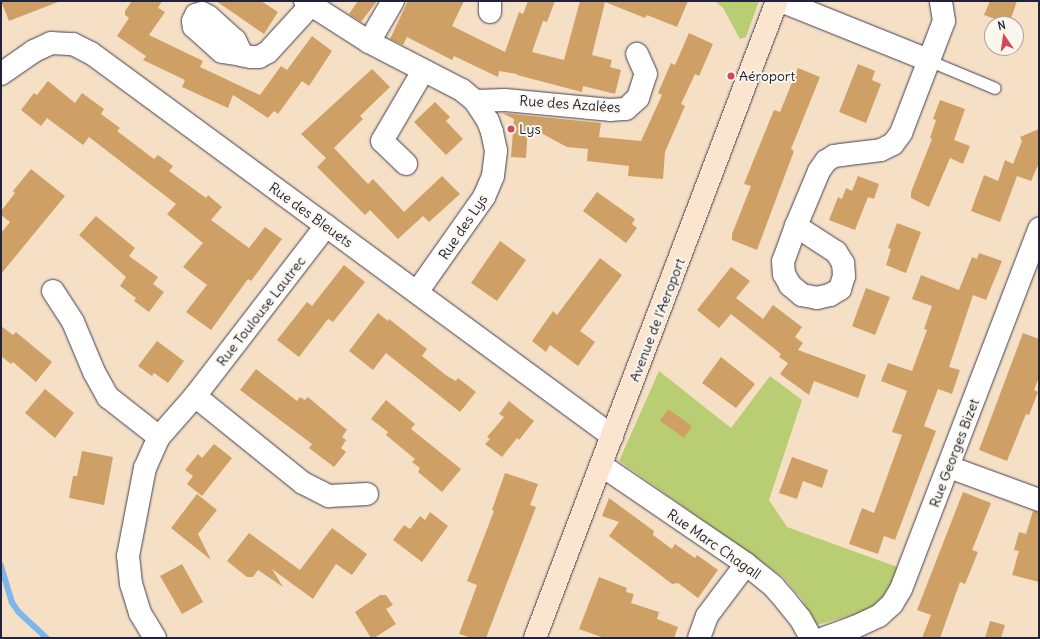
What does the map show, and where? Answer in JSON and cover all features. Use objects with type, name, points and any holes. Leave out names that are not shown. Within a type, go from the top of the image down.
[{"type":"street","points":[[369,42],[393,1]]},
{"type":"street","name":"Avenue de l'Aeroport","points":[[535,638],[777,1]]},
{"type":"street","points":[[781,1],[930,61]]},
{"type":"street","points":[[796,226],[819,172],[826,161],[834,156],[881,150],[893,144],[901,133],[930,61],[944,21],[941,1]]},
{"type":"street","name":"Rue des Lys","points":[[242,55],[259,57],[268,52],[308,3],[369,42],[462,90],[475,101],[488,121],[492,132],[496,151],[493,176],[484,197],[417,292]]},
{"type":"street","name":"Rue des Bleuets","points":[[1,74],[34,51],[51,43],[73,44],[91,53],[612,436]]},
{"type":"street","name":"Rue des Azalées","points":[[475,101],[505,100],[610,110],[626,109],[638,98],[646,74],[637,54]]},
{"type":"street","points":[[406,164],[382,141],[423,71]]},
{"type":"street","name":"Rue Toulouse Lautrec","points":[[155,638],[140,613],[131,584],[128,556],[145,468],[159,437],[195,396],[326,226]]},
{"type":"street","name":"Rue Georges Bizet","points":[[824,638],[855,627],[879,616],[892,604],[901,589],[949,467],[1039,228]]},
{"type":"street","points":[[53,291],[73,322],[94,372],[108,397],[159,437]]},
{"type":"street","points":[[195,396],[303,483],[329,496],[368,494]]},
{"type":"street","name":"Rue Marc Chagall","points":[[601,465],[746,564],[774,587],[800,618],[811,638]]},
{"type":"street","points":[[949,467],[1039,500]]},
{"type":"street","points":[[699,638],[707,616],[746,564]]},
{"type":"lane","points":[[930,61],[995,88]]},
{"type":"green space","points":[[715,1],[759,1],[746,37],[740,39],[723,8]]},
{"type":"green space","points":[[659,371],[731,428],[770,376],[802,400],[769,500],[787,527],[900,568],[885,602],[874,609],[817,625],[801,598],[783,577],[619,461]]},
{"type":"building","points":[[1,1],[58,1],[58,2],[9,21]]},
{"type":"building","points":[[132,1],[162,1],[158,8],[165,12],[149,35],[203,61],[200,67],[260,95],[281,66],[287,70],[312,36],[332,51],[309,86],[302,81],[278,114],[274,111],[268,118],[233,95],[228,108],[182,87],[185,80],[143,60],[146,56],[117,36],[129,18],[125,15],[125,11]]},
{"type":"building","points":[[216,1],[261,1],[278,12],[264,34]]},
{"type":"building","points":[[358,1],[377,1],[361,22],[349,14]]},
{"type":"building","points":[[408,1],[464,1],[452,26],[505,52],[519,12],[523,14],[528,1],[555,1],[547,22],[543,21],[532,52],[564,60],[580,1],[688,1],[677,27],[647,15],[645,18],[605,2],[592,55],[612,60],[610,67],[621,70],[615,94],[583,86],[582,92],[517,74],[499,71],[498,77],[454,56],[452,60],[407,37],[403,45],[390,39]]},
{"type":"building","points":[[990,1],[1017,1],[1012,16],[984,15]]},
{"type":"building","points":[[689,33],[713,44],[699,76],[695,74],[681,104],[685,106],[665,152],[663,179],[628,176],[629,166],[587,161],[588,149],[567,147],[528,126],[526,158],[511,157],[514,119],[502,113],[601,123],[599,137],[641,141],[662,95],[658,93],[671,63],[675,65]]},
{"type":"building","points":[[858,64],[875,71],[872,80],[881,84],[866,123],[839,112]]},
{"type":"building","points":[[798,68],[820,77],[791,149],[794,151],[757,250],[732,240],[732,234],[751,186],[744,184],[774,110],[780,112]]},
{"type":"building","points":[[372,69],[390,87],[360,116],[363,119],[334,148],[368,184],[373,179],[404,212],[442,176],[460,194],[429,222],[423,216],[398,239],[370,210],[365,215],[317,167],[326,158],[301,134]]},
{"type":"building","points":[[48,81],[75,103],[82,93],[104,109],[101,114],[120,128],[117,131],[154,159],[158,155],[173,166],[169,171],[206,198],[208,195],[222,207],[211,220],[249,248],[265,227],[282,239],[251,281],[248,279],[211,330],[186,312],[207,285],[183,267],[203,243],[167,214],[176,204],[89,137],[83,145],[47,118],[41,126],[21,110],[34,93],[37,95]]},
{"type":"building","points":[[940,100],[965,109],[954,140],[970,146],[963,164],[950,158],[929,207],[911,198],[911,192],[932,139],[930,138],[936,120],[933,119]]},
{"type":"building","points":[[435,102],[450,117],[446,121],[463,139],[446,155],[414,122]]},
{"type":"building","points":[[1039,129],[1039,163],[1031,181],[1017,176],[1000,222],[971,211],[984,175],[998,181],[1005,160],[1013,164],[1022,141],[1020,137]]},
{"type":"building","points":[[31,169],[65,196],[1,274],[1,233],[10,222],[1,215],[1,211],[15,193],[13,191]]},
{"type":"building","points":[[858,176],[879,184],[874,199],[868,197],[855,230],[829,220],[838,197],[842,199],[846,188],[852,191]]},
{"type":"building","points":[[597,192],[635,219],[632,224],[637,228],[626,243],[583,211]]},
{"type":"building","points":[[96,216],[135,248],[129,256],[158,277],[153,284],[164,292],[149,312],[134,301],[136,298],[120,286],[126,277],[79,235]]},
{"type":"building","points":[[897,223],[921,232],[906,273],[886,265],[891,249],[888,248]]},
{"type":"building","points":[[500,241],[526,260],[497,301],[471,283]]},
{"type":"building","points":[[979,253],[1002,261],[986,300],[973,295],[949,367],[960,370],[952,394],[938,389],[924,426],[936,431],[895,540],[884,536],[878,554],[849,544],[862,508],[874,513],[902,435],[892,432],[907,391],[881,381],[888,363],[912,371],[927,330],[924,329],[932,306],[912,299],[921,275],[959,290],[972,257],[977,259]]},
{"type":"building","points":[[600,258],[622,275],[580,331],[595,342],[578,366],[550,345],[546,352],[532,341],[553,311],[557,315]]},
{"type":"building","points":[[344,265],[365,282],[333,322],[328,319],[299,357],[277,340],[307,302],[312,306]]},
{"type":"building","points":[[731,267],[750,281],[736,298],[763,319],[773,305],[802,327],[795,337],[803,343],[798,350],[866,375],[858,398],[814,381],[809,395],[780,374],[788,363],[779,357],[781,354],[731,314],[719,328],[697,310]]},
{"type":"building","points":[[866,288],[890,297],[875,335],[852,326]]},
{"type":"building","points":[[378,313],[388,321],[389,319],[427,349],[422,356],[447,376],[456,381],[458,378],[476,392],[460,412],[386,353],[373,370],[349,351]]},
{"type":"building","points":[[1,326],[13,335],[16,332],[52,362],[36,382],[13,362],[11,364],[1,356]]},
{"type":"building","points":[[1023,333],[1039,339],[1039,377],[1034,390],[1038,392],[1029,415],[1026,414],[1007,461],[979,450]]},
{"type":"building","points":[[157,341],[184,361],[168,383],[154,373],[152,376],[138,366]]},
{"type":"building","points":[[721,357],[755,384],[736,408],[702,383]]},
{"type":"building","points":[[256,369],[297,401],[300,397],[305,400],[308,397],[347,430],[342,437],[346,440],[341,448],[346,452],[334,467],[309,448],[312,444],[240,390]]},
{"type":"building","points":[[45,389],[74,413],[55,438],[25,413]]},
{"type":"building","points":[[386,400],[415,424],[411,429],[461,469],[442,492],[418,472],[420,468],[412,462],[415,459],[386,435],[388,432],[371,419]]},
{"type":"building","points":[[509,401],[534,421],[519,440],[517,438],[502,457],[485,444],[490,439],[487,437],[504,417],[499,414]]},
{"type":"building","points":[[668,409],[692,426],[684,438],[660,421]]},
{"type":"building","points":[[214,444],[232,458],[202,496],[187,484],[193,476],[185,470],[198,454],[202,458]]},
{"type":"building","points":[[82,451],[113,457],[104,505],[69,498],[73,476],[77,476]]},
{"type":"building","points":[[792,457],[828,470],[822,488],[803,481],[797,499],[779,493]]},
{"type":"building","points":[[505,473],[538,484],[530,505],[536,507],[486,638],[472,638],[459,634],[477,585],[467,581],[494,511],[492,510]]},
{"type":"building","points":[[963,492],[991,503],[972,550],[978,552],[965,584],[960,582],[940,638],[922,638],[931,615],[917,610]]},
{"type":"building","points":[[197,494],[217,510],[198,534],[211,560],[171,528]]},
{"type":"building","points":[[609,498],[654,531],[653,535],[672,549],[675,544],[695,558],[697,555],[718,570],[698,598],[678,583],[672,584],[609,536],[619,522],[602,516]]},
{"type":"building","points":[[1033,511],[1039,512],[1039,582],[1012,575],[1019,551],[1014,550],[1019,532],[1026,534]]},
{"type":"building","points":[[430,512],[448,526],[422,562],[393,540],[404,525],[410,529],[420,516],[425,520]]},
{"type":"building","points":[[332,528],[367,554],[352,575],[336,564],[313,599],[272,569],[283,587],[258,570],[253,577],[247,577],[227,561],[249,533],[300,570]]},
{"type":"building","points":[[182,564],[203,602],[182,614],[160,576]]},
{"type":"building","points":[[599,577],[627,588],[626,592],[634,594],[631,603],[659,612],[657,619],[678,627],[674,638],[604,638],[579,629]]},
{"type":"building","points":[[380,595],[386,595],[393,605],[386,609],[396,624],[374,638],[371,638],[355,612]]},
{"type":"building","points":[[990,621],[1005,625],[1001,638],[985,638]]},
{"type":"waterway","points":[[1,565],[12,602],[19,612],[47,638]]},
{"type":"place","name":"Aéroport","points":[[731,76]]},
{"type":"place","name":"Lys","points":[[511,129]]}]
